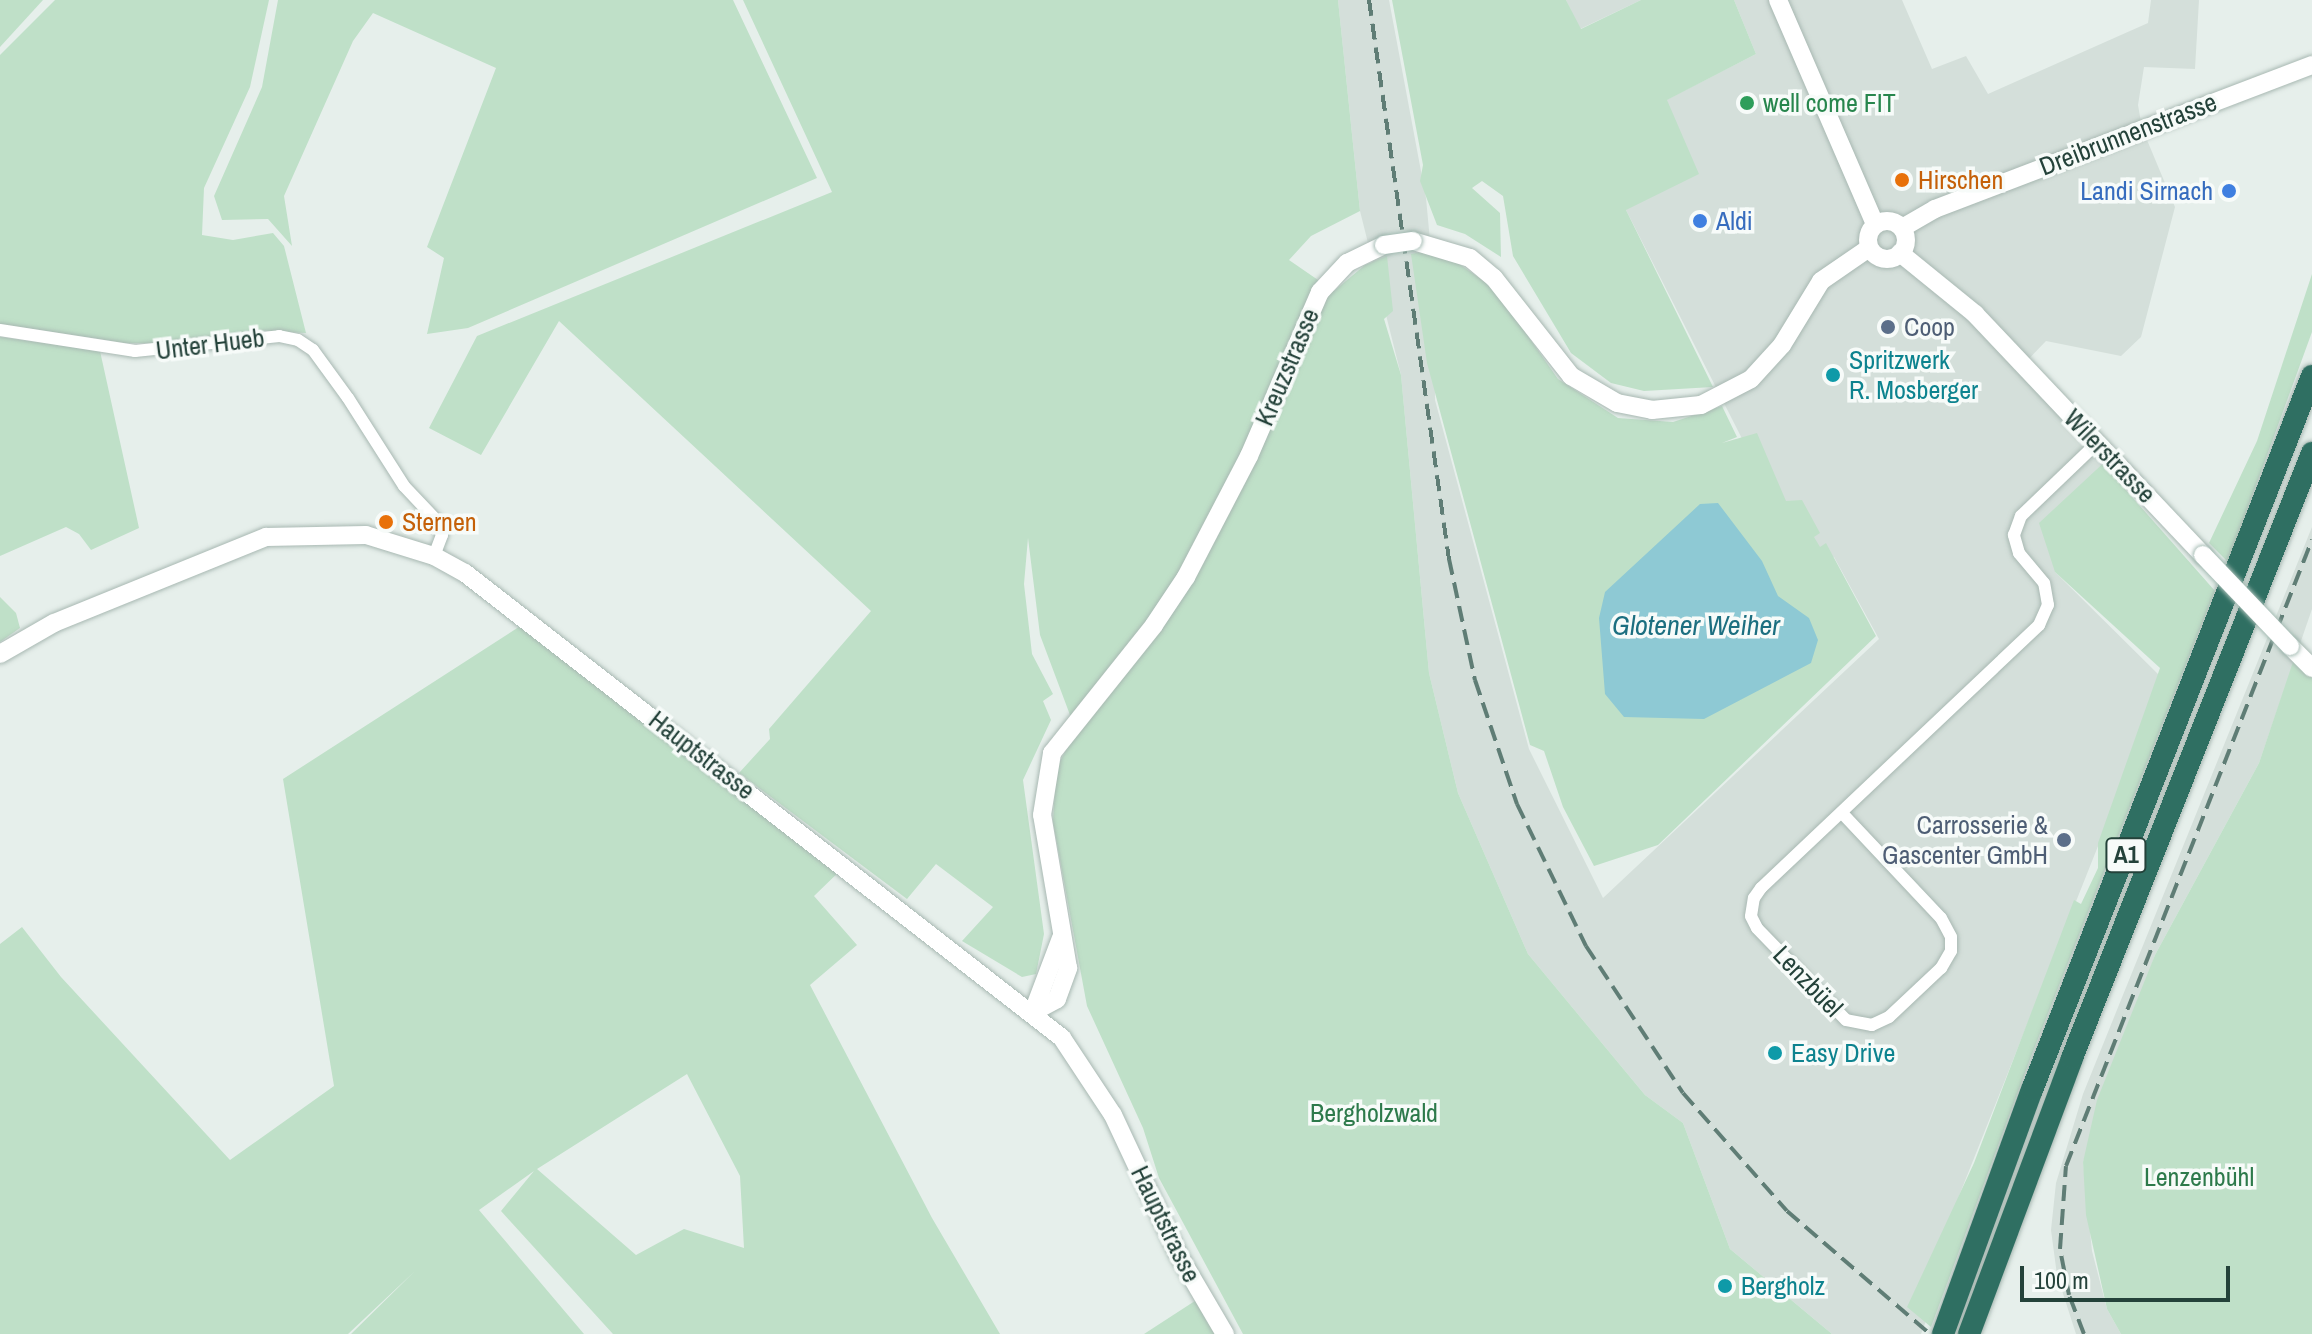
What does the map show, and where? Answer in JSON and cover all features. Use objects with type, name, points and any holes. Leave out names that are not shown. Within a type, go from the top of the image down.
[{"type":"highway","name":"A1","points":[[1943,1334],[2032,1090],[2312,376]]},
{"type":"highway","name":"A1","points":[[1969,1334],[2066,1073],[2312,453]]},
{"type":"street","points":[[1778,0],[1875,224]]},
{"type":"street","name":"Dreibrunnenstrasse","points":[[1902,228],[1935,209],[2312,65]]},
{"type":"street","points":[[1889,220],[1902,228],[1906,243],[1900,253],[1881,258],[1869,248],[1868,236],[1875,224],[1889,220]]},
{"type":"street","name":"Kreuzstrasse","points":[[1033,1012],[1062,935],[1042,815],[1052,753],[1074,719],[1154,625],[1186,577],[1249,456],[1320,292],[1347,263],[1384,245],[1413,241],[1454,249],[1482,267],[1554,358],[1587,388],[1617,403],[1661,410],[1713,401],[1751,379],[1782,345],[1821,281],[1869,248]]},
{"type":"street","name":"Wilerstrasse","points":[[1900,253],[1975,314],[2312,668]]},
{"type":"street","name":"Unter Hueb","points":[[0,330],[135,351],[279,336],[298,340],[313,350],[404,486],[436,520],[442,535],[434,556]]},
{"type":"street","name":"Lenzbüel","points":[[1842,813],[1941,918],[1951,937],[1951,951],[1941,968],[1889,1017],[1872,1025],[1858,1025],[1840,1015],[1751,916],[1757,892],[2039,625],[2048,605],[2044,583],[2019,553],[2014,535],[2021,516],[2097,443]]},
{"type":"street","name":"Hauptstrasse","points":[[0,654],[67,617],[266,537],[366,535],[434,556],[491,590],[1033,1012],[1077,1054],[1094,1082],[1184,1265],[1225,1334]]},
{"type":"shaded area","points":[[1338,0],[1389,0],[1426,198],[1434,283],[1435,400],[1529,749],[1603,898],[1879,639],[1834,557],[1799,551],[1626,210],[1666,100],[1756,54],[1734,0],[1902,0],[1932,69],[1966,56],[1988,94],[2148,23],[2151,0],[2199,0],[2195,69],[2144,67],[2138,105],[2142,128],[2175,207],[2141,337],[2121,356],[2046,341],[2023,365],[2110,457],[2055,572],[2164,680],[1924,1284],[1926,1321],[1921,1334],[1832,1334],[1730,1249],[1683,1123],[1645,1095],[1528,954],[1458,793],[1429,673],[1401,375],[1360,211]]},
{"type":"shaded area","points":[[1566,0],[1641,0],[1580,29]]},
{"type":"shaded area","points":[[2312,527],[2312,609],[2259,763],[2155,955],[2083,1162],[2092,1251],[2107,1309],[2121,1334],[2076,1334],[2057,1275],[2051,1230],[2056,1183],[2083,1094]]},
{"type":"green space","points":[[0,0],[43,0],[0,47]]},
{"type":"green space","points":[[55,0],[269,0],[250,87],[204,188],[202,235],[233,240],[273,233],[284,246],[306,333],[252,330],[191,343],[125,343],[0,324],[0,55]]},
{"type":"green space","points":[[278,0],[733,0],[817,178],[468,328],[427,334],[444,258],[427,247],[496,68],[373,13],[353,41],[284,196],[292,246],[268,219],[222,220],[214,196],[262,87]]},
{"type":"green space","name":"Bergholzwald","points":[[743,0],[1338,0],[1360,211],[1311,236],[1289,260],[1334,291],[1365,265],[1387,256],[1393,311],[1384,319],[1401,375],[1429,673],[1458,793],[1528,954],[1645,1095],[1683,1123],[1730,1249],[1832,1334],[1243,1334],[1159,1178],[1143,1128],[1087,1006],[1053,822],[1056,769],[1076,731],[1040,635],[1028,538],[1024,584],[1032,654],[1053,694],[1043,701],[1051,720],[1023,780],[1044,934],[1036,974],[1022,977],[962,941],[993,907],[936,864],[907,899],[739,773],[770,739],[769,729],[871,611],[559,321],[481,455],[429,428],[477,336],[832,192]]},
{"type":"green space","points":[[1392,0],[1566,0],[1581,29],[1641,0],[1734,0],[1756,54],[1667,100],[1699,174],[1626,210],[1713,387],[1644,391],[1611,383],[1571,353],[1513,256],[1503,196],[1482,181],[1472,188],[1500,213],[1501,257],[1465,234],[1437,225],[1420,181],[1423,165]]},
{"type":"green space","points":[[1426,251],[1455,261],[1495,289],[1558,379],[1618,418],[1673,422],[1722,406],[1737,437],[1722,443],[1757,433],[1786,501],[1802,500],[1820,533],[1814,537],[1820,547],[1826,543],[1876,636],[1658,845],[1594,866],[1563,807],[1544,751],[1530,745],[1427,363],[1411,254]]},
{"type":"green space","points":[[2312,274],[2312,332],[2228,562],[2209,543],[2257,441]]},
{"type":"green space","points":[[0,337],[100,351],[139,528],[91,550],[79,534],[66,527],[0,556]]},
{"type":"green space","points":[[2110,457],[2110,472],[2215,591],[2032,1054],[1931,1327],[1907,1307],[1974,1163],[2074,900],[2081,904],[2098,868],[2098,843],[2160,668],[2055,572],[2039,523]]},
{"type":"green space","points":[[0,597],[16,613],[20,628],[0,642]]},
{"type":"green space","points":[[525,623],[845,866],[814,896],[857,945],[810,985],[932,1218],[1000,1334],[613,1334],[501,1211],[534,1171],[479,1210],[584,1334],[351,1334],[415,1271],[348,1334],[0,1334],[0,944],[22,927],[61,977],[230,1160],[334,1086],[283,779]],"holes":[[[687,1074],[740,1176],[744,1248],[684,1229],[636,1255],[537,1169]]]},
{"type":"green space","name":"Lenzenbühl","points":[[2294,659],[2312,677],[2312,1334],[2121,1334],[2107,1309],[2086,1215],[2083,1162],[2097,1100],[2155,955],[2259,763]]},
{"type":"green space","points":[[1201,1297],[1226,1334],[1144,1334]]},
{"type":"water","name":"Glotener Weiher","points":[[1718,503],[1762,561],[1778,596],[1809,618],[1818,640],[1811,663],[1704,719],[1624,717],[1605,694],[1599,618],[1605,592],[1700,504]]},
{"type":"railway","points":[[1369,0],[1449,559],[1475,680],[1517,804],[1586,946],[1683,1093],[1787,1211],[1930,1334]]},
{"type":"railway","points":[[2084,1334],[2069,1295],[2060,1249],[2066,1166],[2312,540]]},
{"type":"place","name":"well come FIT","points":[[1747,103]]},
{"type":"place","name":"Hirschen","points":[[1902,180]]},
{"type":"place","name":"Landi Sirnach","points":[[2229,191]]},
{"type":"place","name":"Aldi","points":[[1700,221]]},
{"type":"place","name":"Coop","points":[[1888,327]]},
{"type":"place","name":"Spritzwerk R. Mosberger","points":[[1833,375]]},
{"type":"place","name":"Sternen","points":[[386,522]]},
{"type":"place","name":"Carrosserie & Gascenter GmbH","points":[[2064,840]]},
{"type":"place","name":"Easy Drive","points":[[1775,1053]]},
{"type":"place","name":"Bergholz","points":[[1725,1286]]}]
